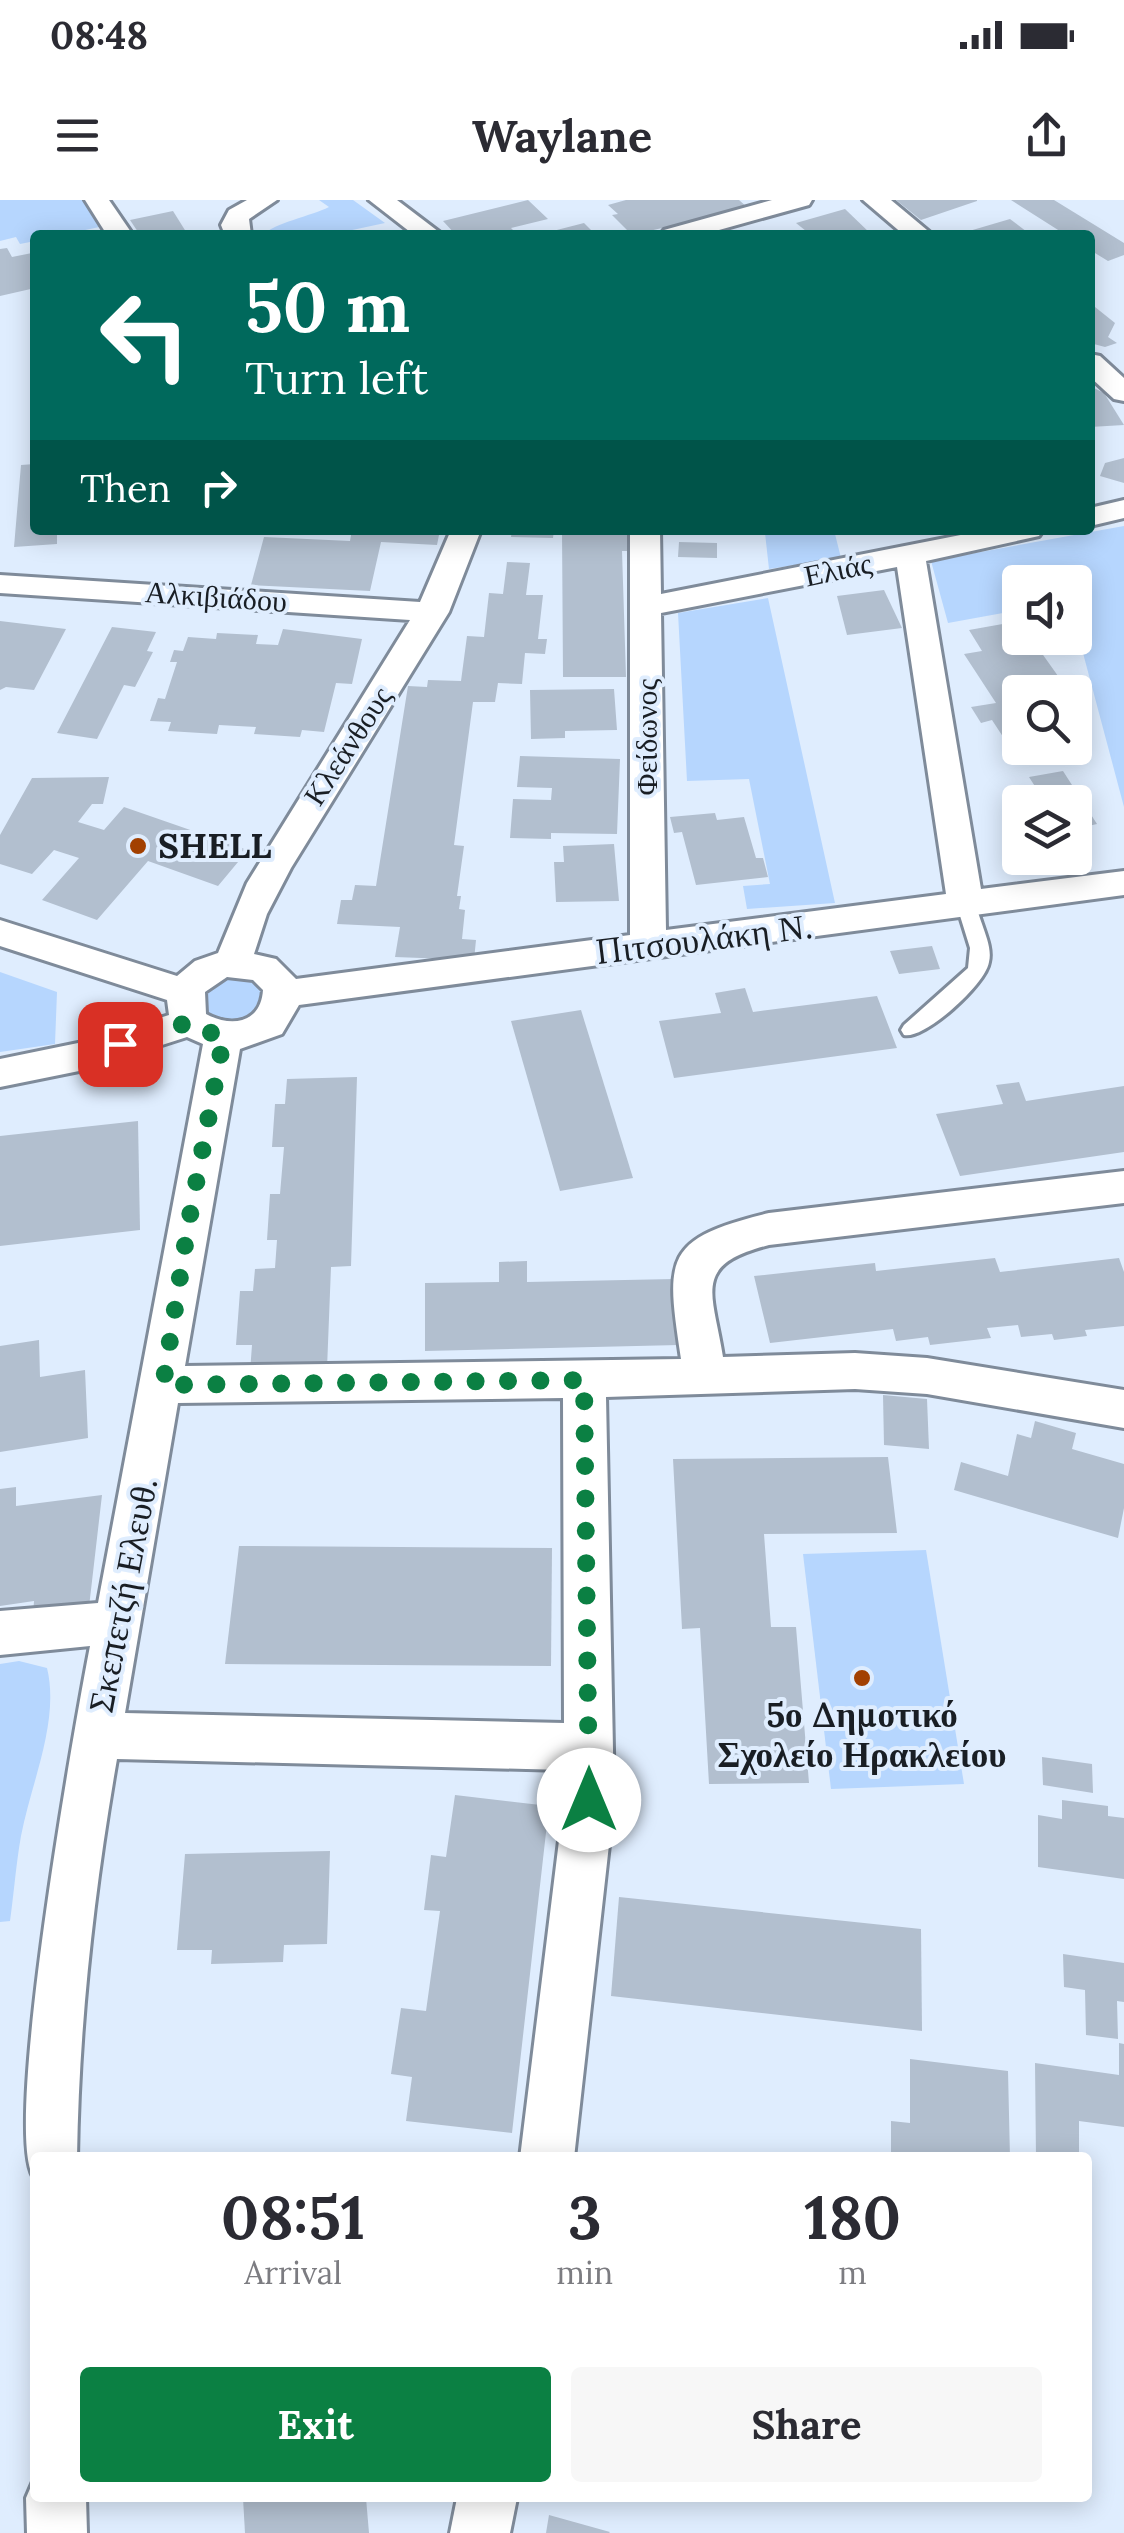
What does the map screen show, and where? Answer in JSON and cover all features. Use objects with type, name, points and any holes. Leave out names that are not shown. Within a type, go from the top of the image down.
[{"type":"street","points":[[97,200],[117,230]]},
{"type":"street","points":[[236,230],[238,215],[265,200]]},
{"type":"street","points":[[381,200],[423,230]]},
{"type":"street","points":[[691,230],[800,200]]},
{"type":"street","points":[[875,200],[914,230]]},
{"type":"street","points":[[1095,358],[1121,350]]},
{"type":"street","points":[[1095,365],[1124,394]]},
{"type":"street","points":[[1095,516],[1124,510]]},
{"type":"street","name":"Κλεάνθους","points":[[234,963],[239,934],[254,901],[433,612],[464,535]]},
{"type":"street","name":"Φείδωνος","points":[[645,535],[648,944]]},
{"type":"street","name":"Ελιάς","points":[[648,606],[1005,535]]},
{"type":"street","points":[[910,556],[966,906]]},
{"type":"street","name":"Αλκιβιάδου","points":[[0,584],[433,612]]},
{"type":"street","points":[[1113,884],[1124,916]]},
{"type":"street","name":"Πιτσουλάκη Ν.","points":[[283,994],[1113,884]]},
{"type":"street","points":[[0,933],[200,1017],[244,1035],[267,1025],[280,1010],[283,994],[271,973],[255,965],[234,963],[205,972],[200,1017]]},
{"type":"street","points":[[0,1073],[84,1056],[200,1017]]},
{"type":"street","name":"Σκεπετζή Ελευθ.","points":[[50,2152],[58,1987],[96,1734],[163,1385],[188,1226],[200,1017]]},
{"type":"street","points":[[705,1376],[690,1287],[692,1274],[705,1254],[729,1240],[796,1224],[1124,1187]]},
{"type":"street","points":[[163,1385],[887,1372],[1124,1409]]},
{"type":"street","points":[[548,2152],[586,1842],[589,1747],[584,1380]]},
{"type":"street","points":[[0,1633],[74,1624],[118,1625]]},
{"type":"street","points":[[96,1734],[589,1747]]},
{"type":"street","points":[[56,2502],[57,2533]]},
{"type":"street","points":[[480,2533],[486,2502]]},
{"type":"lane","points":[[911,1030],[963,988],[976,972],[979,953],[966,906]]},
{"type":"shaded area","points":[[0,200],[87,200],[104,226],[30,230],[30,242],[20,244],[16,237],[0,241]]},
{"type":"shaded area","points":[[319,200],[353,200],[385,223],[352,230],[270,230],[275,227],[329,207]]},
{"type":"shaded area","points":[[1124,526],[1124,807],[1092,675],[1084,655],[1092,655],[1092,565],[1002,565],[1002,613],[948,623],[931,561],[1074,535],[1095,535],[1095,531]]},
{"type":"shaded area","points":[[765,535],[835,535],[841,558],[769,569]]},
{"type":"shaded area","points":[[768,598],[835,903],[747,909],[743,886],[770,884],[749,779],[687,781],[678,613]]},
{"type":"shaded area","points":[[0,972],[57,992],[55,1044],[0,1052]]},
{"type":"shaded area","points":[[229,975],[255,979],[266,993],[256,1015],[235,1023],[206,1014],[202,995],[206,988]]},
{"type":"shaded area","points":[[926,1550],[964,1784],[831,1789],[803,1554]]},
{"type":"shaded area","points":[[19,1661],[47,1668],[50,1709],[21,1836],[10,1921],[0,1922],[0,1664]]},
{"type":"building","points":[[528,200],[548,219],[513,230],[451,230],[443,221]]},
{"type":"building","points":[[626,200],[739,200],[748,208],[653,230],[627,230],[608,205]]},
{"type":"building","points":[[896,200],[977,200],[977,201],[921,220]]},
{"type":"building","points":[[1011,200],[1054,200],[1124,243],[1124,255],[1108,261],[1095,253],[1095,230],[1058,230]]},
{"type":"building","points":[[845,209],[867,230],[805,230],[796,223]]},
{"type":"building","points":[[173,211],[185,230],[137,230],[130,220]]},
{"type":"building","points":[[1010,219],[1024,230],[973,230]]},
{"type":"building","points":[[584,223],[591,230],[557,230]]},
{"type":"building","points":[[7,248],[12,257],[30,253],[30,289],[0,296],[0,249]]},
{"type":"building","points":[[1095,307],[1115,323],[1108,337],[1117,343],[1105,347],[1095,344]]},
{"type":"building","points":[[1095,388],[1104,393],[1124,425],[1095,427]]},
{"type":"building","points":[[1124,458],[1124,483],[1100,476],[1105,463]]},
{"type":"building","points":[[30,464],[30,535],[57,535],[57,544],[14,547],[21,465]]},
{"type":"building","points":[[351,535],[439,535],[437,545],[381,542],[370,591],[251,585],[264,537],[350,541]]},
{"type":"building","points":[[511,535],[553,535],[553,538]]},
{"type":"building","points":[[562,535],[631,535],[631,551],[622,551],[626,677],[563,677]]},
{"type":"building","points":[[679,542],[717,543],[717,558],[678,557]]},
{"type":"building","points":[[507,562],[530,563],[526,595],[543,595],[538,639],[547,639],[545,654],[525,653],[522,684],[498,683],[495,702],[473,702],[454,845],[464,846],[457,896],[461,896],[459,909],[465,910],[462,939],[476,940],[474,960],[395,957],[400,927],[337,924],[341,900],[352,900],[355,885],[376,886],[408,686],[427,687],[428,680],[461,681],[467,636],[484,637],[489,593],[503,594]]},
{"type":"building","points":[[884,590],[902,628],[847,635],[837,596]]},
{"type":"building","points":[[0,621],[66,629],[34,690],[0,690]]},
{"type":"building","points":[[1002,624],[1002,655],[1043,655],[1057,675],[1002,675],[1002,735],[992,720],[981,723],[971,707],[996,703],[964,654],[982,651],[969,630]]},
{"type":"building","points":[[112,627],[156,632],[147,651],[153,652],[135,687],[124,685],[97,739],[57,733]]},
{"type":"building","points":[[283,629],[362,639],[352,684],[336,683],[324,732],[302,730],[300,737],[254,734],[256,727],[219,725],[217,734],[168,731],[171,722],[150,721],[158,698],[165,699],[177,662],[170,662],[174,650],[183,651],[188,637],[216,639],[217,633],[258,635],[256,644],[278,645]]},
{"type":"building","points":[[614,689],[617,730],[565,731],[565,738],[531,739],[530,690]]},
{"type":"building","points":[[520,756],[620,759],[617,834],[551,833],[551,839],[510,838],[513,799],[551,800],[552,788],[517,787]]},
{"type":"building","points":[[1063,771],[1072,785],[1034,785],[1029,777]]},
{"type":"building","points":[[109,777],[103,804],[92,804],[78,822],[104,830],[124,807],[248,850],[218,886],[148,861],[97,920],[42,900],[79,858],[54,850],[32,874],[0,864],[0,835],[32,778]]},
{"type":"building","points":[[715,813],[717,820],[744,817],[756,858],[763,858],[768,877],[696,885],[682,832],[674,833],[670,817]]},
{"type":"building","points":[[614,844],[619,901],[556,902],[554,862],[564,862],[563,846]]},
{"type":"building","points":[[932,946],[940,969],[899,974],[890,951]]},
{"type":"building","points":[[745,988],[753,1012],[877,996],[897,1048],[674,1078],[659,1021],[721,1013],[715,993]]},
{"type":"building","points":[[581,1010],[633,1178],[560,1191],[511,1021]]},
{"type":"building","points":[[357,1077],[351,1266],[331,1267],[327,1369],[250,1372],[252,1345],[236,1345],[240,1291],[253,1291],[255,1269],[275,1268],[277,1240],[267,1240],[270,1194],[280,1194],[284,1147],[272,1147],[275,1104],[285,1104],[287,1079]]},
{"type":"building","points":[[1019,1082],[1026,1101],[1124,1086],[1124,1152],[960,1176],[936,1114],[1003,1104],[996,1085]]},
{"type":"building","points":[[138,1121],[140,1230],[0,1246],[0,1136]]},
{"type":"building","points":[[995,1258],[1000,1272],[1119,1258],[1124,1272],[1124,1326],[1085,1330],[1087,1336],[1054,1340],[1052,1334],[1021,1337],[1018,1325],[987,1328],[991,1338],[930,1345],[928,1337],[896,1341],[893,1329],[770,1343],[754,1276],[875,1263],[876,1271]]},
{"type":"building","points":[[527,1261],[527,1282],[674,1279],[679,1345],[425,1351],[425,1283],[499,1282],[499,1262]]},
{"type":"building","points":[[39,1340],[40,1377],[85,1370],[88,1438],[0,1452],[0,1346]]},
{"type":"building","points":[[883,1395],[927,1399],[929,1449],[884,1445]]},
{"type":"building","points":[[1035,1421],[1076,1433],[1072,1449],[1124,1464],[1124,1508],[1118,1538],[954,1490],[961,1462],[1008,1476],[1017,1434],[1031,1438]]},
{"type":"building","points":[[888,1457],[897,1533],[764,1534],[771,1627],[796,1627],[809,1783],[709,1784],[700,1628],[682,1629],[673,1459]]},
{"type":"building","points":[[16,1487],[16,1506],[102,1495],[89,1607],[33,1615],[34,1601],[0,1606],[0,1489]]},
{"type":"building","points":[[239,1546],[552,1548],[551,1666],[225,1664]]},
{"type":"building","points":[[1042,1757],[1092,1764],[1093,1793],[1043,1785]]},
{"type":"building","points":[[455,1795],[549,1806],[512,2133],[406,2121],[412,2077],[391,2074],[401,2008],[426,2011],[440,1911],[424,1910],[431,1855],[446,1857]]},
{"type":"building","points":[[1062,1800],[1108,1806],[1108,1816],[1124,1818],[1124,1879],[1038,1867],[1038,1815],[1062,1819]]},
{"type":"building","points":[[330,1851],[327,1944],[284,1945],[283,1962],[211,1964],[212,1950],[177,1950],[185,1854]]},
{"type":"building","points":[[619,1897],[921,1929],[922,2031],[611,1996]]},
{"type":"building","points":[[1063,1954],[1124,1963],[1124,2002],[1117,2001],[1118,2039],[1086,2035],[1085,1990],[1064,1987]]},
{"type":"building","points":[[1119,2043],[1124,2044],[1124,2127],[1079,2121],[1079,2152],[1036,2152],[1035,2063],[1119,2075]]},
{"type":"building","points":[[910,2059],[1008,2071],[1010,2152],[891,2152],[891,2121],[910,2123]]},
{"type":"building","points":[[243,2502],[366,2502],[369,2533],[245,2533]]},
{"type":"building","points":[[549,2515],[610,2532],[546,2533]]},
{"type":"place","name":"SHELL","points":[[138,846]]},
{"type":"place","name":"5ο Δημοτικό Σχολείο Ηρακλείου","points":[[862,1678]]},
{"type":"route","points":[[120,1044],[190,1022],[224,1036],[163,1385],[584,1380],[589,1800]]}]
